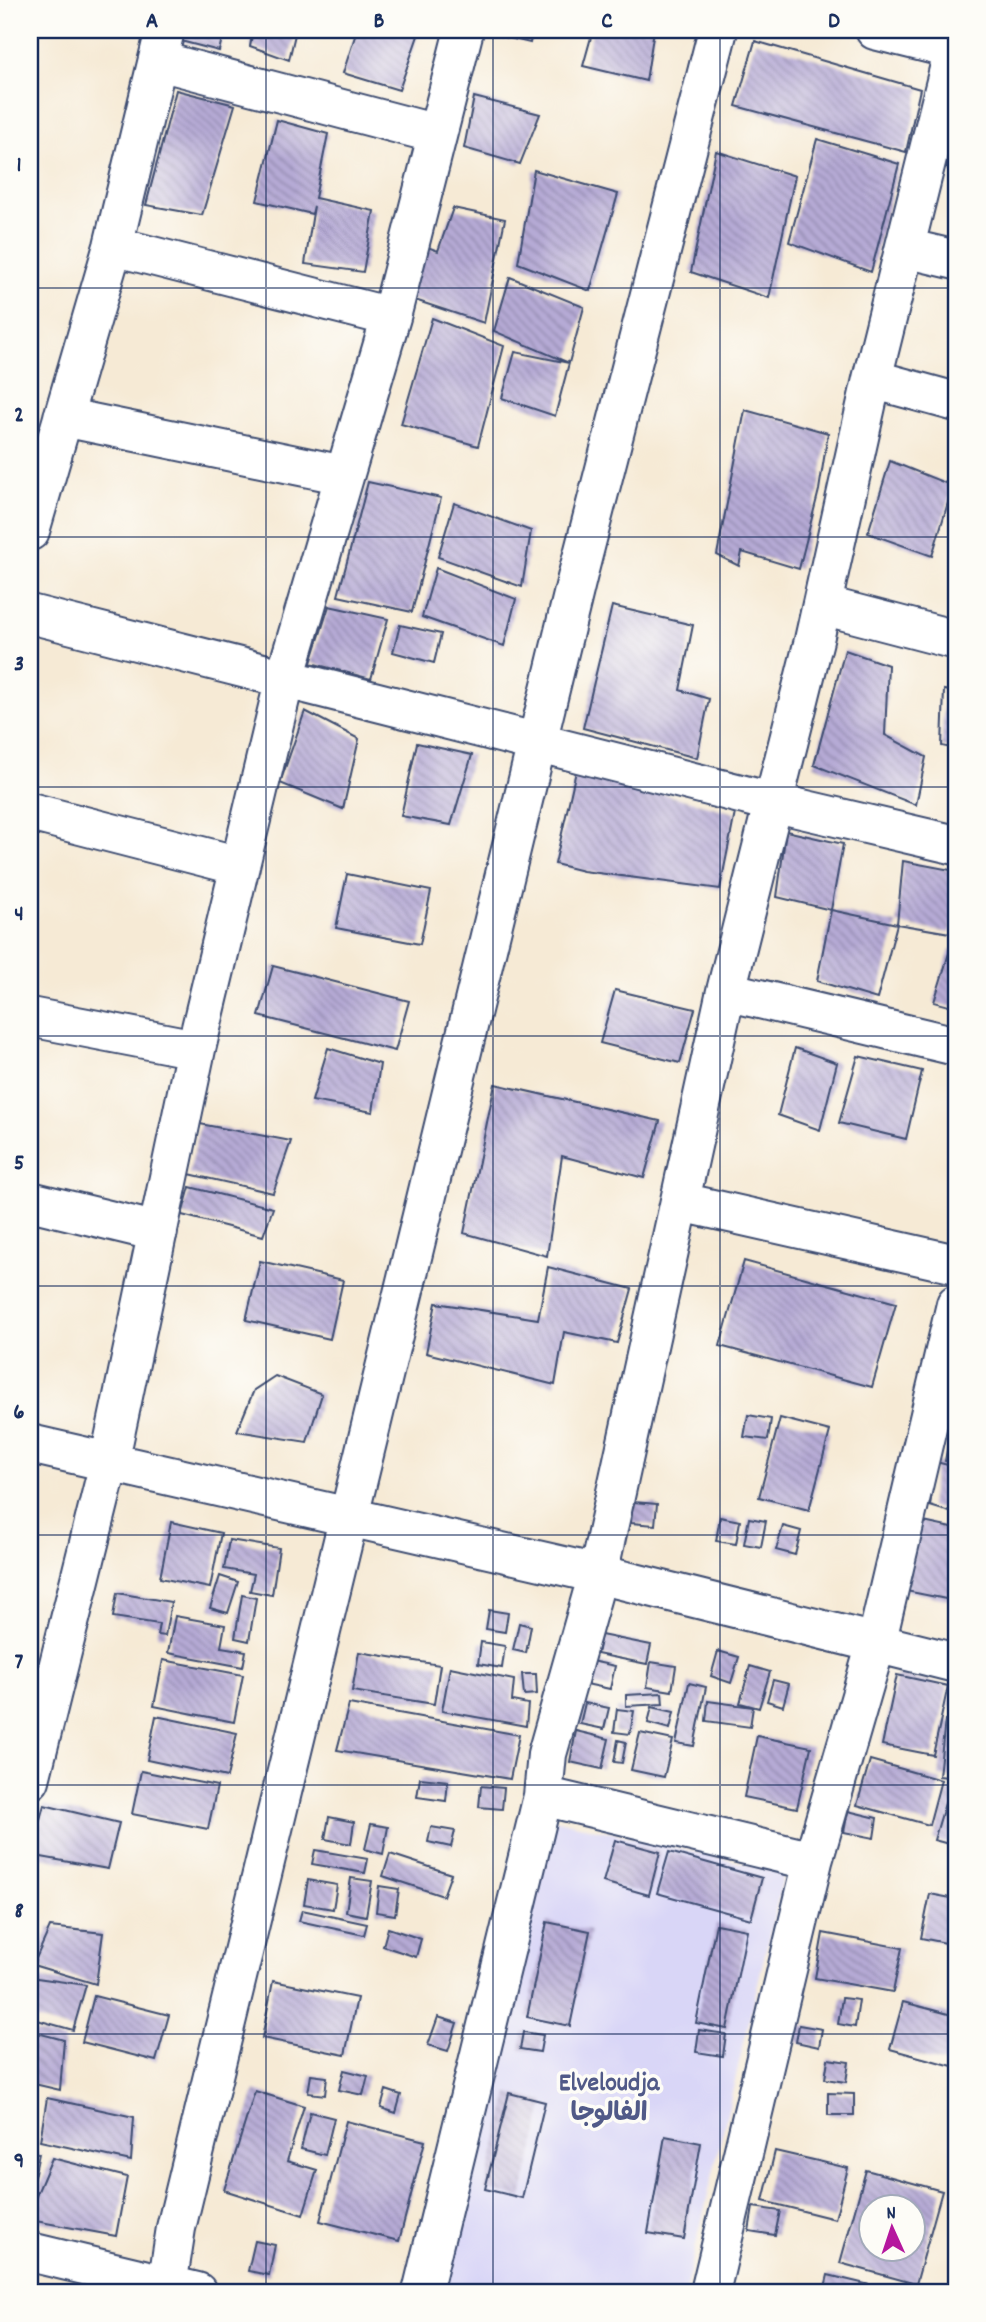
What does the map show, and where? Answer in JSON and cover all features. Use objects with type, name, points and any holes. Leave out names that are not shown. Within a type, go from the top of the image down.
[{"type":"street","points":[[30,1780],[44,1664],[109,1463],[196,1049],[285,678],[391,317],[464,30]]},
{"type":"street","points":[[30,2252],[177,2290],[176,2228],[346,1519],[578,575],[718,30]]},
{"type":"street","points":[[422,2292],[543,1796],[547,1754],[598,1574],[726,991],[822,605],[872,379],[955,49],[875,30]]},
{"type":"street","points":[[30,531],[113,246],[162,46],[438,134]]},
{"type":"street","points":[[113,246],[391,317]]},
{"type":"street","points":[[905,248],[956,260]]},
{"type":"street","points":[[872,379],[956,402]]},
{"type":"street","points":[[63,417],[344,475]]},
{"type":"street","points":[[822,605],[956,639]]},
{"type":"street","points":[[30,614],[772,802],[956,845]]},
{"type":"street","points":[[30,812],[240,866]]},
{"type":"street","points":[[726,991],[956,1046]]},
{"type":"street","points":[[30,1017],[196,1049]]},
{"type":"street","points":[[30,1201],[158,1232]]},
{"type":"street","points":[[681,1202],[956,1264]]},
{"type":"street","points":[[710,2292],[813,1861],[876,1644],[956,1304]]},
{"type":"street","points":[[30,1444],[346,1519],[598,1574],[956,1663]]},
{"type":"street","points":[[543,1796],[813,1861]]},
{"type":"shaded area","points":[[553,1819],[784,1873],[685,2292],[441,2292]]},
{"type":"building","points":[[180,30],[224,30],[219,51],[177,40]]},
{"type":"building","points":[[253,30],[296,30],[289,60],[250,46]]},
{"type":"building","points":[[357,30],[420,30],[399,90],[343,73]]},
{"type":"building","points":[[476,30],[533,30],[530,43]]},
{"type":"building","points":[[593,30],[654,30],[646,81],[583,66]]},
{"type":"building","points":[[755,41],[920,89],[906,152],[736,106]]},
{"type":"building","points":[[176,90],[235,105],[202,215],[146,205]]},
{"type":"building","points":[[474,97],[540,114],[520,164],[464,148]]},
{"type":"building","points":[[277,120],[328,134],[315,198],[374,211],[363,272],[305,264],[314,206],[312,214],[257,201]]},
{"type":"building","points":[[956,136],[956,170],[946,168]]},
{"type":"building","points":[[817,139],[899,164],[871,272],[789,242]]},
{"type":"building","points":[[716,151],[795,176],[769,298],[691,272]]},
{"type":"building","points":[[534,170],[618,194],[590,291],[518,263]]},
{"type":"building","points":[[453,208],[505,219],[484,323],[409,298],[425,246],[438,251]]},
{"type":"building","points":[[510,277],[584,307],[569,363],[494,331]]},
{"type":"building","points":[[432,318],[504,346],[478,446],[401,424]]},
{"type":"building","points":[[515,352],[569,363],[555,416],[502,398]]},
{"type":"building","points":[[745,410],[828,433],[819,490],[799,569],[742,552],[739,566],[717,555]]},
{"type":"building","points":[[890,461],[953,486],[932,556],[868,533]]},
{"type":"building","points":[[368,482],[441,498],[412,612],[338,596]]},
{"type":"building","points":[[454,503],[531,531],[522,587],[438,557]]},
{"type":"building","points":[[436,568],[516,599],[504,646],[422,617]]},
{"type":"building","points":[[329,606],[388,619],[371,679],[311,663]]},
{"type":"building","points":[[612,606],[693,625],[680,690],[709,699],[697,758],[583,728]]},
{"type":"building","points":[[400,625],[441,634],[434,663],[393,652]]},
{"type":"building","points":[[845,650],[888,665],[885,735],[926,757],[916,805],[814,765]]},
{"type":"building","points":[[944,690],[956,692],[956,749],[942,746]]},
{"type":"building","points":[[305,711],[359,739],[343,809],[280,783]]},
{"type":"building","points":[[417,743],[472,755],[451,825],[401,816]]},
{"type":"building","points":[[576,771],[735,813],[720,889],[583,871],[555,864]]},
{"type":"building","points":[[786,831],[843,844],[831,910],[777,897]]},
{"type":"building","points":[[903,861],[956,871],[956,908],[950,933],[897,924]]},
{"type":"building","points":[[347,874],[431,891],[420,944],[336,928]]},
{"type":"building","points":[[831,910],[897,924],[877,999],[817,981]]},
{"type":"building","points":[[950,950],[956,951],[956,1008],[934,1002]]},
{"type":"building","points":[[273,966],[409,1001],[395,1051],[259,1016]]},
{"type":"building","points":[[615,990],[695,1009],[680,1063],[600,1043]]},
{"type":"building","points":[[328,1048],[380,1064],[373,1112],[312,1101]]},
{"type":"building","points":[[795,1048],[837,1063],[820,1130],[778,1115]]},
{"type":"building","points":[[858,1056],[922,1071],[906,1139],[839,1123]]},
{"type":"building","points":[[495,1084],[660,1121],[644,1178],[562,1156],[547,1256],[464,1233]]},
{"type":"building","points":[[200,1124],[291,1141],[273,1193],[189,1174]]},
{"type":"building","points":[[190,1187],[273,1208],[263,1236],[182,1215]]},
{"type":"building","points":[[260,1261],[343,1280],[330,1339],[246,1320]]},
{"type":"building","points":[[744,1261],[896,1303],[872,1387],[720,1346]]},
{"type":"building","points":[[548,1267],[632,1289],[617,1343],[564,1332],[555,1385],[426,1353],[436,1303],[538,1319]]},
{"type":"building","points":[[275,1376],[322,1394],[307,1442],[237,1431],[254,1390]]},
{"type":"building","points":[[748,1415],[771,1419],[768,1440],[744,1437]]},
{"type":"building","points":[[953,1416],[956,1417],[956,1463],[945,1461]]},
{"type":"building","points":[[780,1418],[830,1431],[809,1510],[759,1497]]},
{"type":"building","points":[[936,1462],[956,1467],[956,1514],[930,1506]]},
{"type":"building","points":[[633,1502],[657,1504],[655,1525],[631,1523]]},
{"type":"building","points":[[720,1517],[740,1521],[736,1544],[716,1541]]},
{"type":"building","points":[[749,1518],[766,1521],[761,1547],[744,1544]]},
{"type":"building","points":[[919,1521],[956,1529],[956,1601],[906,1591]]},
{"type":"building","points":[[171,1522],[221,1533],[210,1588],[160,1578]]},
{"type":"building","points":[[783,1526],[801,1531],[795,1555],[776,1550]]},
{"type":"building","points":[[229,1540],[279,1548],[272,1595],[250,1591],[254,1574],[224,1569]]},
{"type":"building","points":[[220,1576],[238,1582],[228,1613],[210,1608]]},
{"type":"building","points":[[117,1593],[171,1602],[165,1636],[157,1635],[159,1624],[113,1617]]},
{"type":"building","points":[[242,1595],[256,1598],[249,1641],[235,1638]]},
{"type":"building","points":[[489,1610],[508,1613],[505,1632],[486,1629]]},
{"type":"building","points":[[175,1616],[225,1625],[221,1647],[246,1651],[243,1667],[168,1653]]},
{"type":"building","points":[[519,1623],[531,1626],[526,1653],[513,1650]]},
{"type":"building","points":[[601,1635],[651,1645],[647,1664],[597,1654]]},
{"type":"building","points":[[481,1642],[505,1646],[502,1668],[478,1664]]},
{"type":"building","points":[[718,1651],[739,1657],[731,1683],[711,1676]]},
{"type":"building","points":[[359,1652],[440,1665],[434,1704],[352,1691]]},
{"type":"building","points":[[163,1660],[243,1675],[234,1722],[154,1706]]},
{"type":"building","points":[[591,1661],[615,1666],[610,1689],[586,1684]]},
{"type":"building","points":[[651,1662],[676,1666],[672,1691],[647,1687]]},
{"type":"building","points":[[750,1666],[770,1672],[759,1708],[740,1703]]},
{"type":"building","points":[[450,1667],[514,1680],[512,1701],[528,1704],[526,1726],[442,1711]]},
{"type":"building","points":[[522,1674],[536,1674],[537,1694],[524,1695]]},
{"type":"building","points":[[897,1675],[948,1686],[933,1755],[882,1745]]},
{"type":"building","points":[[773,1680],[789,1684],[783,1706],[767,1701]]},
{"type":"building","points":[[689,1683],[706,1687],[694,1746],[676,1743]]},
{"type":"building","points":[[956,1686],[956,1708],[949,1706]]},
{"type":"building","points":[[662,1693],[663,1704],[626,1706],[626,1695]]},
{"type":"building","points":[[708,1701],[753,1707],[750,1727],[706,1721]]},
{"type":"building","points":[[585,1703],[609,1708],[604,1729],[580,1724]]},
{"type":"building","points":[[349,1704],[519,1735],[510,1779],[337,1750]]},
{"type":"building","points":[[652,1707],[674,1712],[670,1729],[648,1723]]},
{"type":"building","points":[[617,1709],[634,1711],[630,1734],[614,1732]]},
{"type":"building","points":[[156,1716],[237,1733],[227,1777],[147,1760]]},
{"type":"building","points":[[945,1720],[956,1722],[956,1778],[939,1776]]},
{"type":"building","points":[[576,1731],[609,1739],[602,1769],[570,1762]]},
{"type":"building","points":[[640,1733],[673,1740],[664,1777],[631,1770]]},
{"type":"building","points":[[757,1736],[811,1747],[797,1808],[744,1797]]},
{"type":"building","points":[[618,1740],[626,1742],[622,1763],[614,1762]]},
{"type":"building","points":[[870,1760],[941,1780],[929,1825],[857,1805]]},
{"type":"building","points":[[141,1771],[217,1786],[208,1829],[132,1814]]},
{"type":"building","points":[[420,1778],[448,1781],[446,1801],[417,1797]]},
{"type":"building","points":[[481,1786],[504,1788],[502,1809],[479,1807]]},
{"type":"building","points":[[949,1790],[956,1792],[956,1846],[934,1840]]},
{"type":"building","points":[[44,1805],[119,1823],[108,1869],[30,1855]]},
{"type":"building","points":[[848,1811],[877,1818],[874,1838],[844,1832]]},
{"type":"building","points":[[329,1817],[354,1822],[351,1844],[325,1839]]},
{"type":"building","points":[[371,1824],[388,1827],[383,1854],[365,1849]]},
{"type":"building","points":[[431,1827],[455,1831],[451,1847],[428,1842]]},
{"type":"building","points":[[615,1840],[660,1852],[649,1895],[603,1882]]},
{"type":"building","points":[[315,1850],[368,1859],[365,1873],[312,1864]]},
{"type":"building","points":[[669,1852],[762,1878],[751,1919],[657,1893]]},
{"type":"building","points":[[390,1854],[451,1874],[443,1896],[383,1876]]},
{"type":"building","points":[[351,1878],[372,1881],[366,1916],[346,1912]]},
{"type":"building","points":[[308,1880],[337,1885],[333,1909],[304,1904]]},
{"type":"building","points":[[379,1886],[399,1889],[395,1915],[376,1912]]},
{"type":"building","points":[[930,1894],[956,1899],[956,1945],[921,1938]]},
{"type":"building","points":[[302,1910],[367,1924],[364,1935],[299,1921]]},
{"type":"building","points":[[547,1922],[590,1931],[570,2026],[527,2017]]},
{"type":"building","points":[[716,1924],[747,1930],[727,2029],[696,2023]]},
{"type":"building","points":[[50,1927],[103,1933],[96,1984],[33,1965]]},
{"type":"building","points":[[388,1928],[421,1939],[416,1957],[383,1946]]},
{"type":"building","points":[[823,1933],[902,1948],[893,1992],[815,1978]]},
{"type":"building","points":[[30,1977],[86,1985],[73,2030],[30,2018]]},
{"type":"building","points":[[273,1981],[357,1998],[345,2055],[262,2038]]},
{"type":"building","points":[[94,1996],[169,2015],[156,2061],[82,2042]]},
{"type":"building","points":[[842,1998],[859,2000],[855,2027],[838,2024]]},
{"type":"building","points":[[903,2002],[956,2016],[956,2067],[890,2049]]},
{"type":"building","points":[[438,2017],[457,2023],[448,2051],[428,2045]]},
{"type":"building","points":[[799,2025],[822,2029],[819,2047],[796,2042]]},
{"type":"building","points":[[699,2030],[726,2034],[723,2056],[696,2052]]},
{"type":"building","points":[[30,2031],[64,2040],[60,2090],[30,2083]]},
{"type":"building","points":[[523,2032],[543,2035],[540,2052],[520,2049]]},
{"type":"building","points":[[828,2059],[849,2062],[846,2082],[825,2079]]},
{"type":"building","points":[[344,2070],[368,2076],[363,2095],[339,2090]]},
{"type":"building","points":[[311,2075],[327,2077],[325,2095],[308,2093]]},
{"type":"building","points":[[386,2090],[401,2095],[396,2113],[381,2108]]},
{"type":"building","points":[[255,2091],[304,2106],[287,2161],[317,2170],[303,2215],[224,2190]]},
{"type":"building","points":[[509,2093],[545,2102],[522,2198],[485,2189]]},
{"type":"building","points":[[828,2093],[854,2094],[854,2115],[828,2115]]},
{"type":"building","points":[[47,2098],[134,2117],[131,2161],[40,2141]]},
{"type":"building","points":[[310,2112],[334,2118],[325,2155],[301,2149]]},
{"type":"building","points":[[346,2121],[425,2141],[399,2241],[320,2221]]},
{"type":"building","points":[[665,2136],[701,2143],[684,2239],[648,2233]]},
{"type":"building","points":[[775,2151],[848,2168],[835,2219],[763,2201]]},
{"type":"building","points":[[30,2152],[39,2153],[31,2192],[30,2192]]},
{"type":"building","points":[[52,2158],[127,2177],[116,2236],[30,2220],[30,2210]]},
{"type":"building","points":[[866,2170],[942,2191],[926,2248],[926,2192],[860,2192]]},
{"type":"building","points":[[856,2206],[856,2262],[922,2262],[916,2284],[840,2263]]},
{"type":"building","points":[[753,2207],[780,2211],[775,2235],[749,2231]]},
{"type":"building","points":[[255,2241],[275,2245],[269,2275],[248,2271]]},
{"type":"building","points":[[828,2275],[895,2291],[895,2292],[824,2292]]},
{"type":"district","name":"Elveloudja الفالوجا","points":[[609,2099]]}]
